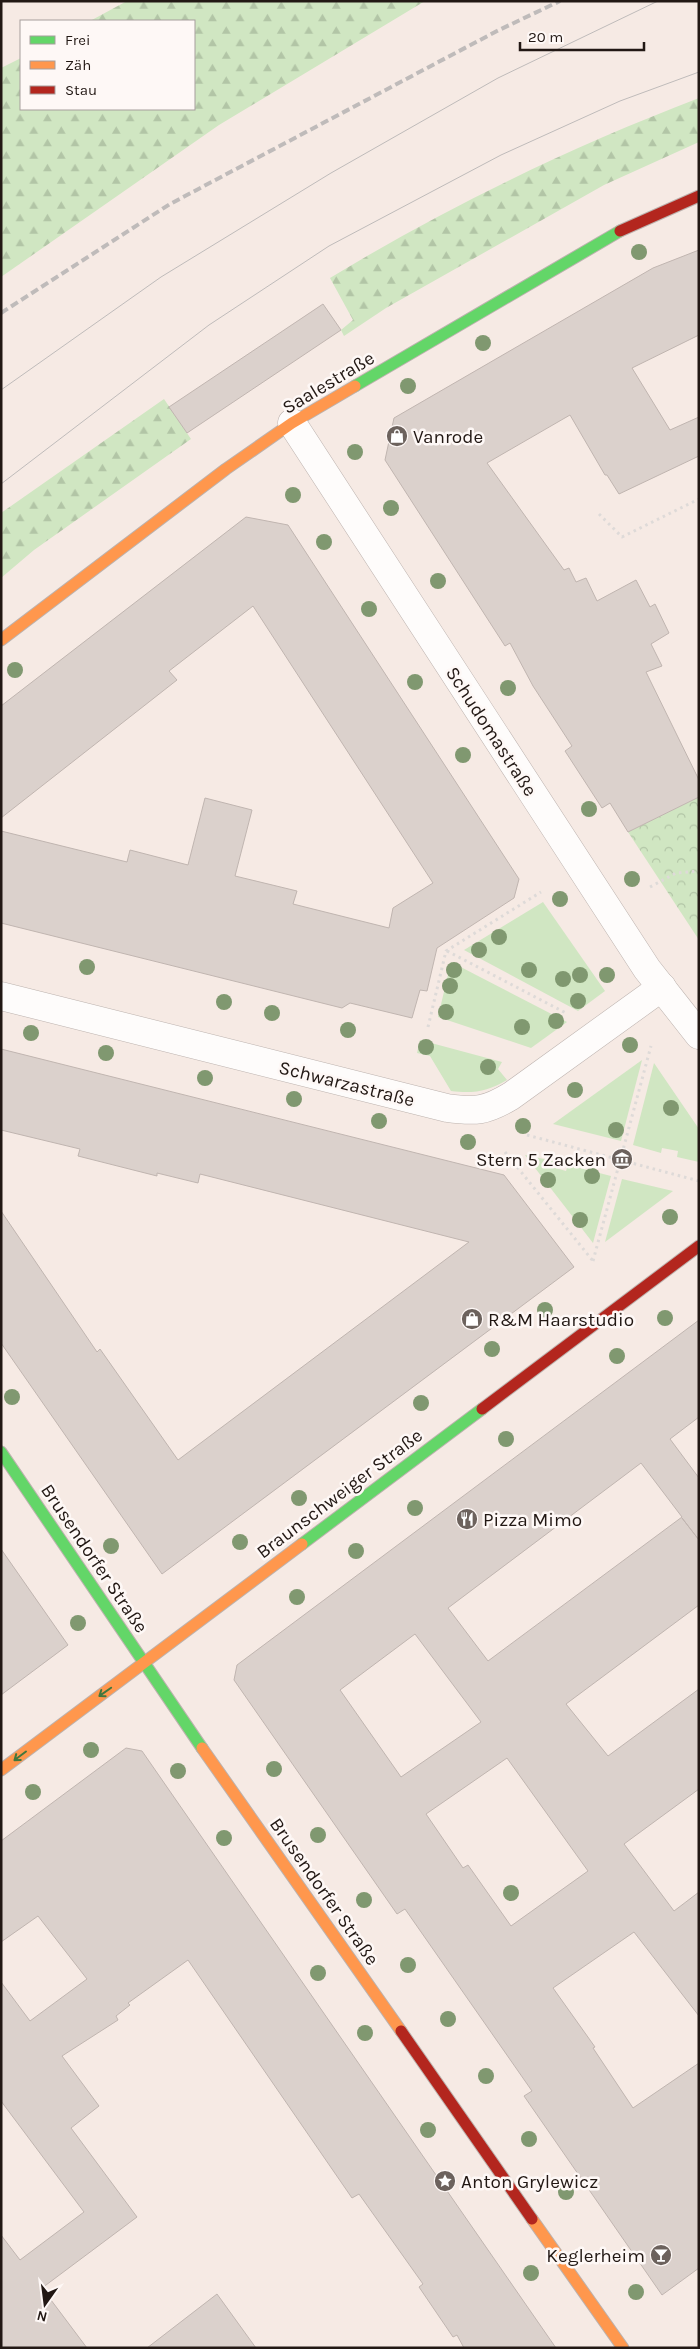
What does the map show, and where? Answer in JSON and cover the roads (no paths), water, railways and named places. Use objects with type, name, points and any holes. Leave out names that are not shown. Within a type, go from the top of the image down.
[{"type":"street","name":"Saalestraße","points":[[1,640],[226,468],[292,423],[599,242],[640,220],[699,196]]},
{"type":"street","name":"Schudomastraße","points":[[292,423],[637,953],[699,1035]]},
{"type":"street","name":"Schwarzastraße","points":[[1,996],[437,1106],[470,1112],[489,1109],[511,1096],[662,987]]},
{"type":"street","name":"Braunschweiger Straße","points":[[1,1770],[699,1246]]},
{"type":"street","name":"Brusendorfer Straße","points":[[1,1452],[169,1701],[623,2348]]},
{"type":"tram line","points":[[1,390],[161,277],[331,173],[498,78],[658,1]]},
{"type":"tram line","points":[[1,484],[209,325],[329,246],[501,155],[620,101],[699,72]]},
{"type":"railway","points":[[1,313],[170,204],[497,31],[560,1]]},
{"type":"place","name":"Vanrode","points":[[397,436]]},
{"type":"place","name":"Stern 5 Zacken","points":[[622,1159]]},
{"type":"place","name":"R&M Haarstudio","points":[[472,1319]]},
{"type":"place","name":"Pizza Mimo","points":[[467,1519]]},
{"type":"place","name":"Anton Grylewicz","points":[[445,2181]]},
{"type":"place","name":"Keglerheim","points":[[661,2255]]}]
